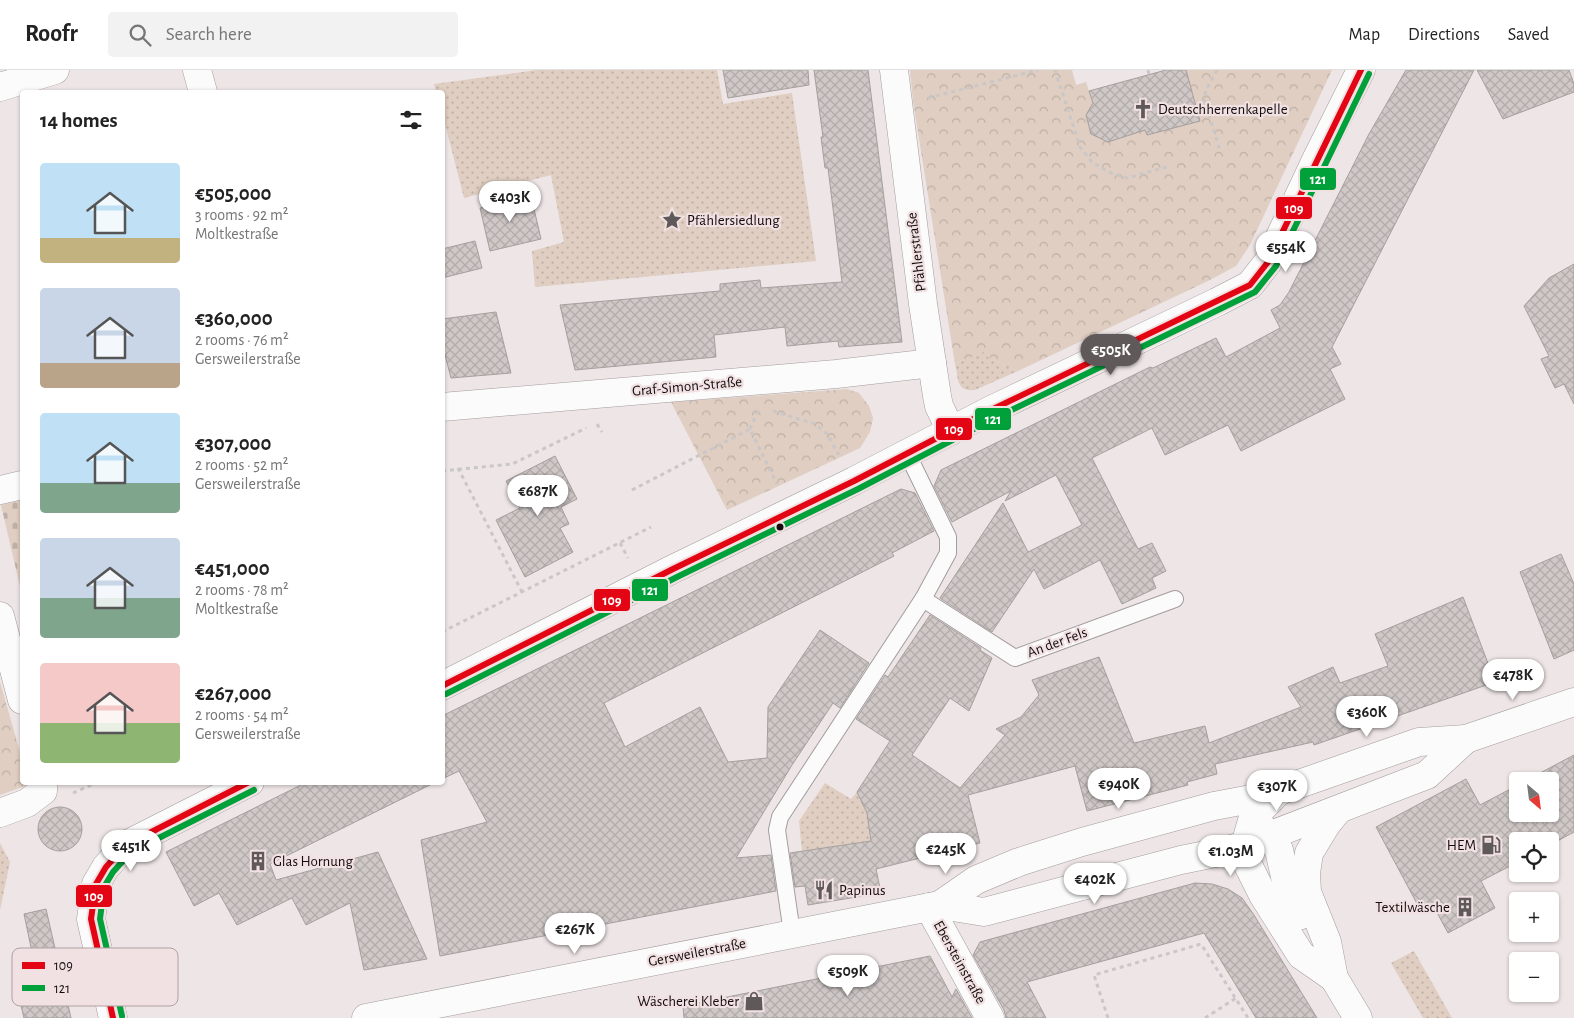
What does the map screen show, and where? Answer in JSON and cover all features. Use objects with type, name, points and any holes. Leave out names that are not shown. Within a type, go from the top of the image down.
[{"type":"street","points":[[0,87],[55,70]]},
{"type":"street","points":[[197,70],[202,90]]},
{"type":"street","name":"Pfählerstraße","points":[[894,70],[932,363],[939,406],[952,430]]},
{"type":"street","points":[[445,685],[952,430],[1217,302],[1250,284],[1268,262],[1361,70]]},
{"type":"street","name":"Graf-Simon-Straße","points":[[445,407],[836,374],[932,363]]},
{"type":"street","points":[[0,490],[20,485]]},
{"type":"street","points":[[0,616],[20,692]]},
{"type":"street","name":"Gersweilerstraße","points":[[935,906],[976,880],[1019,862],[1082,842],[1214,806],[1279,791],[1419,742],[1466,739],[1574,702]]},
{"type":"street","name":"Gersweilerstraße","points":[[366,1018],[935,906],[984,912],[1181,860],[1226,851],[1256,832],[1338,810],[1427,774],[1466,739]]},
{"type":"street","points":[[0,813],[27,803],[42,791],[43,785]]},
{"type":"street","points":[[97,948],[91,919],[96,884],[106,867],[126,845],[244,785]]},
{"type":"street","points":[[1279,791],[1256,832],[1248,865],[1263,895],[1302,955],[1334,978]]},
{"type":"street","points":[[1214,806],[1256,832]]},
{"type":"street","points":[[1338,810],[1326,825],[1309,853],[1306,873],[1307,892],[1327,942],[1334,978],[1358,1018]]},
{"type":"street","name":"Ebersteinstraße","points":[[935,906],[990,1018]]},
{"type":"lane","points":[[792,934],[777,830],[780,817],[923,599],[948,553],[948,537],[907,454]]},
{"type":"lane","name":"An der Fels","points":[[923,599],[1015,658],[1175,599]]},
{"type":"path","points":[[920,100],[1038,70]]},
{"type":"path","points":[[1055,70],[1080,147],[1091,161],[1108,172],[1127,178],[1167,167]]},
{"type":"path","points":[[1148,70],[1149,75]]},
{"type":"path","points":[[1217,70],[1206,90],[1204,98],[1220,151]]},
{"type":"path","points":[[772,411],[815,424],[827,434],[840,458]]},
{"type":"path","points":[[632,490],[750,429],[757,412],[765,412]]},
{"type":"path","points":[[445,470],[512,464],[596,422],[602,432]]},
{"type":"path","points":[[750,429],[778,486]]},
{"type":"path","points":[[458,468],[522,592]]},
{"type":"path","points":[[445,630],[651,528]]},
{"type":"path","points":[[620,543],[628,558]]},
{"type":"path","points":[[65,797],[91,785]]},
{"type":"path","points":[[1108,1018],[1094,975],[1202,944],[1248,1018]]},
{"type":"path","points":[[1205,1018],[1236,998]]},
{"type":"green space","points":[[537,70],[717,70],[723,104],[792,93],[816,261],[535,287],[532,251],[564,242],[551,175],[464,198],[445,124],[445,90],[436,90],[434,84]]},
{"type":"green space","points":[[910,70],[1072,70],[1076,85],[1086,82],[1093,103],[1086,115],[1091,134],[1108,142],[1145,130],[1147,135],[1200,120],[1186,70],[1332,70],[1250,245],[1236,266],[1018,371],[988,357],[984,352],[955,364],[913,101]]},
{"type":"green space","points":[[984,351],[988,357],[1018,371],[975,390],[964,389],[959,383],[955,364]]},
{"type":"green space","points":[[847,389],[859,393],[869,406],[873,418],[870,432],[860,448],[727,510],[671,402]]},
{"type":"green space","points":[[20,500],[20,586],[1,505]]},
{"type":"green space","points":[[0,682],[20,752],[20,785],[27,785],[0,795]]},
{"type":"green space","points":[[825,783],[851,799],[857,792],[867,813],[871,841],[802,852],[799,821]]},
{"type":"green space","points":[[0,843],[10,862],[0,910]]},
{"type":"green space","points":[[1414,951],[1452,1018],[1423,1018],[1391,963]]},
{"type":"building","points":[[723,70],[808,70],[809,85],[728,98]]},
{"type":"building","points":[[814,70],[868,70],[902,342],[839,347],[838,341],[787,346],[785,327],[714,335],[716,357],[575,370],[560,305],[720,291],[720,284],[760,280],[761,288],[842,282],[828,168],[825,168]]},
{"type":"building","name":"Deutschherrenkapelle","points":[[1166,70],[1186,70],[1200,121],[1147,135],[1145,130],[1108,142],[1091,134],[1086,115],[1093,103],[1089,91]]},
{"type":"building","points":[[1406,70],[1474,70],[1332,347],[1341,364],[1330,369],[1345,399],[1241,451],[1228,425],[1165,455],[1152,428],[1092,458],[1138,549],[1152,543],[1166,571],[1152,578],[1156,588],[1122,604],[1100,560],[1044,589],[1034,569],[992,632],[940,598],[1003,503],[1028,552],[1082,525],[1056,475],[1005,501],[1011,491],[952,522],[934,486],[941,470],[1150,367],[1153,368],[1216,338],[1226,357],[1280,328],[1271,310],[1280,305],[1289,292],[1369,134]]},
{"type":"building","points":[[1477,70],[1569,70],[1574,84],[1574,92],[1503,119]]},
{"type":"building","points":[[531,196],[541,239],[490,251],[480,208]]},
{"type":"building","points":[[475,241],[482,268],[445,277],[445,248]]},
{"type":"building","points":[[1574,264],[1574,404],[1564,384],[1555,388],[1541,359],[1549,356],[1524,306],[1549,278]]},
{"type":"building","points":[[496,312],[511,373],[451,378],[445,355],[445,319]]},
{"type":"building","points":[[555,456],[577,499],[561,507],[569,524],[560,528],[573,552],[525,577],[496,520],[520,508],[506,481]]},
{"type":"building","points":[[901,489],[915,493],[934,531],[892,553],[894,556],[604,703],[625,747],[700,707],[728,762],[767,758],[768,707],[820,630],[869,663],[840,708],[833,703],[792,765],[736,858],[771,855],[776,891],[440,956],[421,840],[487,822],[459,771],[445,778],[445,715]]},
{"type":"building","points":[[1561,554],[1574,584],[1574,650],[1554,659],[1520,572]]},
{"type":"building","points":[[1463,597],[1495,682],[1314,745],[1313,742],[1215,764],[1217,774],[1187,782],[1188,785],[1087,811],[1075,766],[968,795],[980,843],[876,869],[881,893],[808,905],[805,886],[795,887],[790,853],[871,841],[867,813],[857,792],[890,741],[856,719],[885,675],[888,677],[930,615],[981,648],[980,650],[992,658],[969,711],[950,698],[912,755],[960,788],[1005,735],[996,729],[1021,717],[1039,695],[1032,680],[1099,657],[1134,743],[1205,726],[1209,743],[1301,707],[1288,687],[1333,667],[1340,683],[1388,666],[1375,634]]},
{"type":"building","points":[[1574,755],[1574,832],[1559,840],[1559,832],[1509,832],[1509,867],[1481,881],[1495,908],[1448,933],[1434,907],[1422,913],[1376,827],[1466,779],[1480,805],[1509,790],[1509,822],[1559,822],[1559,772],[1542,772]]},
{"type":"building","points":[[301,785],[430,785],[270,864],[276,880],[378,852],[427,959],[364,970],[350,903],[306,925],[292,898],[237,925],[219,893],[194,906],[166,852]]},
{"type":"building","points":[[64,807],[76,813],[81,820],[81,838],[76,845],[69,850],[56,851],[44,845],[39,838],[38,825],[44,813],[51,808]]},
{"type":"building","points":[[1195,883],[1212,884],[1228,889],[1242,898],[1317,1018],[1256,1018],[1204,933],[1027,982],[1046,1018],[1006,1018],[1004,1010],[973,955],[980,942]]},
{"type":"building","points":[[46,909],[55,948],[31,948],[24,914]]},
{"type":"building","points":[[930,956],[952,997],[956,989],[972,1018],[684,1018],[683,1006]]},
{"type":"building","points":[[21,1006],[68,1006],[71,1018],[24,1018]]},
{"type":"transit line","name":"109","points":[[445,684],[673,569],[854,481],[989,411],[1250,285],[1268,262],[1361,70]]},
{"type":"transit line","name":"121","points":[[446,694],[677,577],[858,489],[993,419],[1255,292],[1276,266],[1369,74]]},
{"type":"transit line","name":"109","points":[[97,948],[91,919],[96,884],[106,867],[126,845],[243,785]]},
{"type":"transit line","name":"121","points":[[107,948],[100,919],[104,887],[113,872],[131,852],[254,790]]},
{"type":"transit line","name":"109","points":[[110,1006],[113,1018]]},
{"type":"transit line","name":"121","points":[[120,1006],[122,1016]]},
{"type":"place","name":"Deutschherrenkapelle","points":[[1143,109]]},
{"type":"place","name":"Pfählersiedlung","points":[[672,220]]},
{"type":"place","name":"HEM","points":[[1491,845]]},
{"type":"place","name":"Glas Hornung","points":[[258,861]]},
{"type":"place","name":"Papinus","points":[[824,890]]},
{"type":"place","name":"Textilwäsche","points":[[1465,907]]},
{"type":"place","name":"Wäscherei Kleber","points":[[754,1001]]}]
